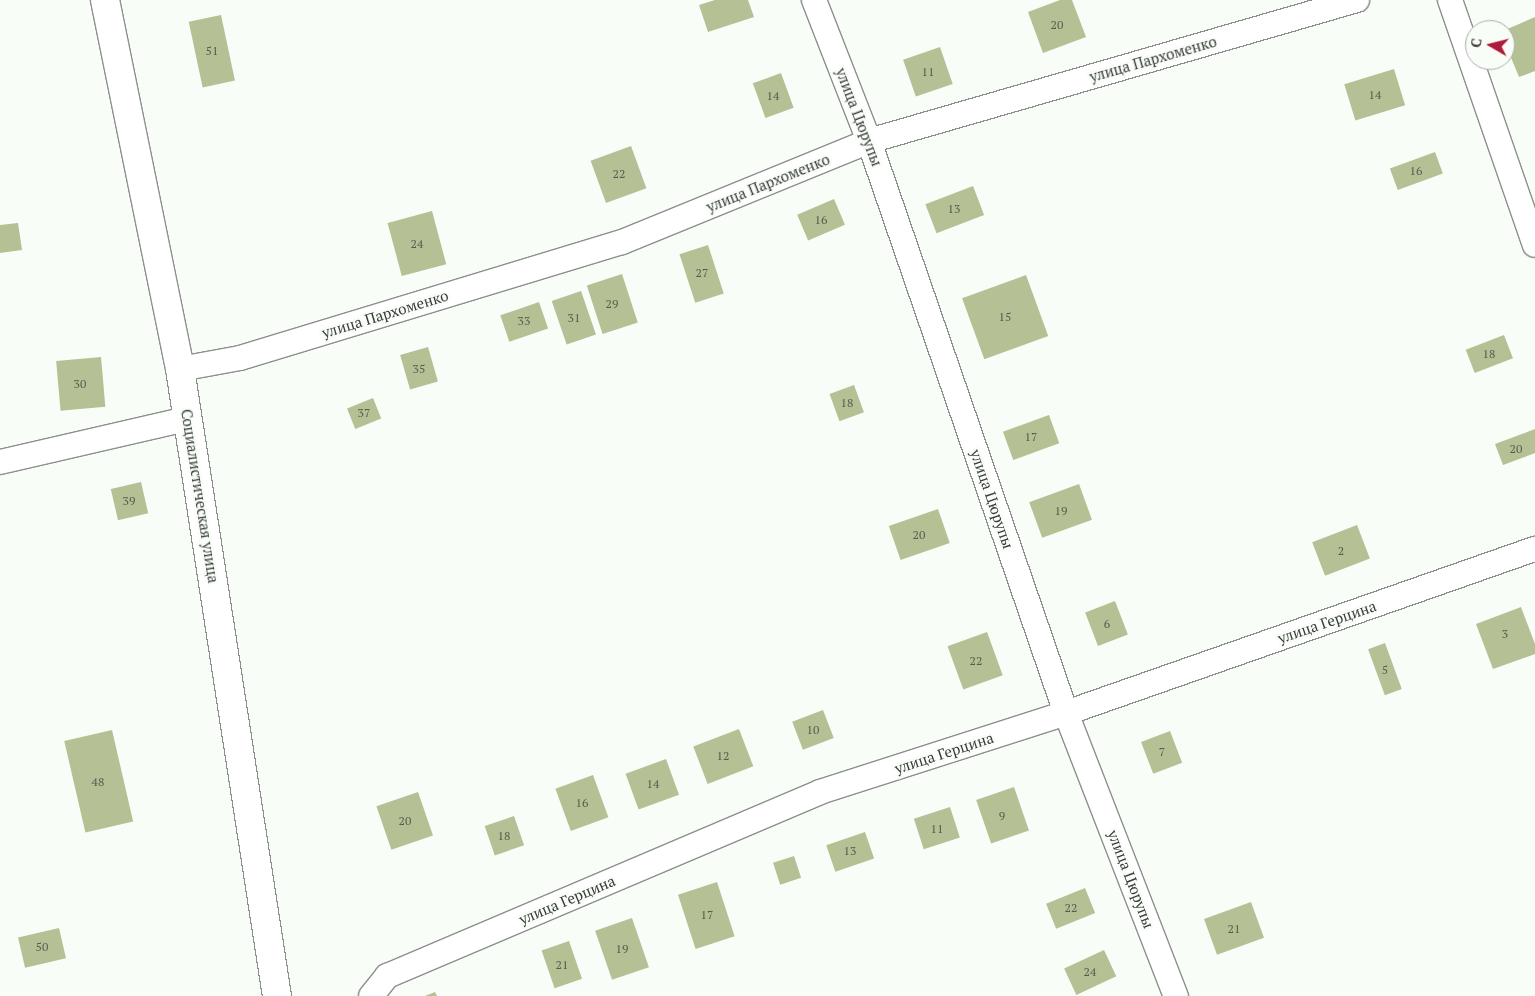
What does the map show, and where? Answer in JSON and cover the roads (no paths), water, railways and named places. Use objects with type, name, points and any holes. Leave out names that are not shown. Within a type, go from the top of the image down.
[{"type":"street","name":"Социалистическая улица","points":[[105,0],[180,369],[186,419],[278,996]]},
{"type":"street","name":"улица Цюрупы","points":[[814,0],[869,141],[1066,713],[1176,996]]},
{"type":"street","name":"улица Пархоменко","points":[[180,369],[240,358],[622,242],[869,141],[1357,0]]},
{"type":"street","points":[[1450,0],[1535,245]]},
{"type":"street","points":[[0,462],[186,419]]},
{"type":"street","name":"улица Герцина","points":[[371,996],[387,976],[820,792],[1066,713],[1535,549]]}]
